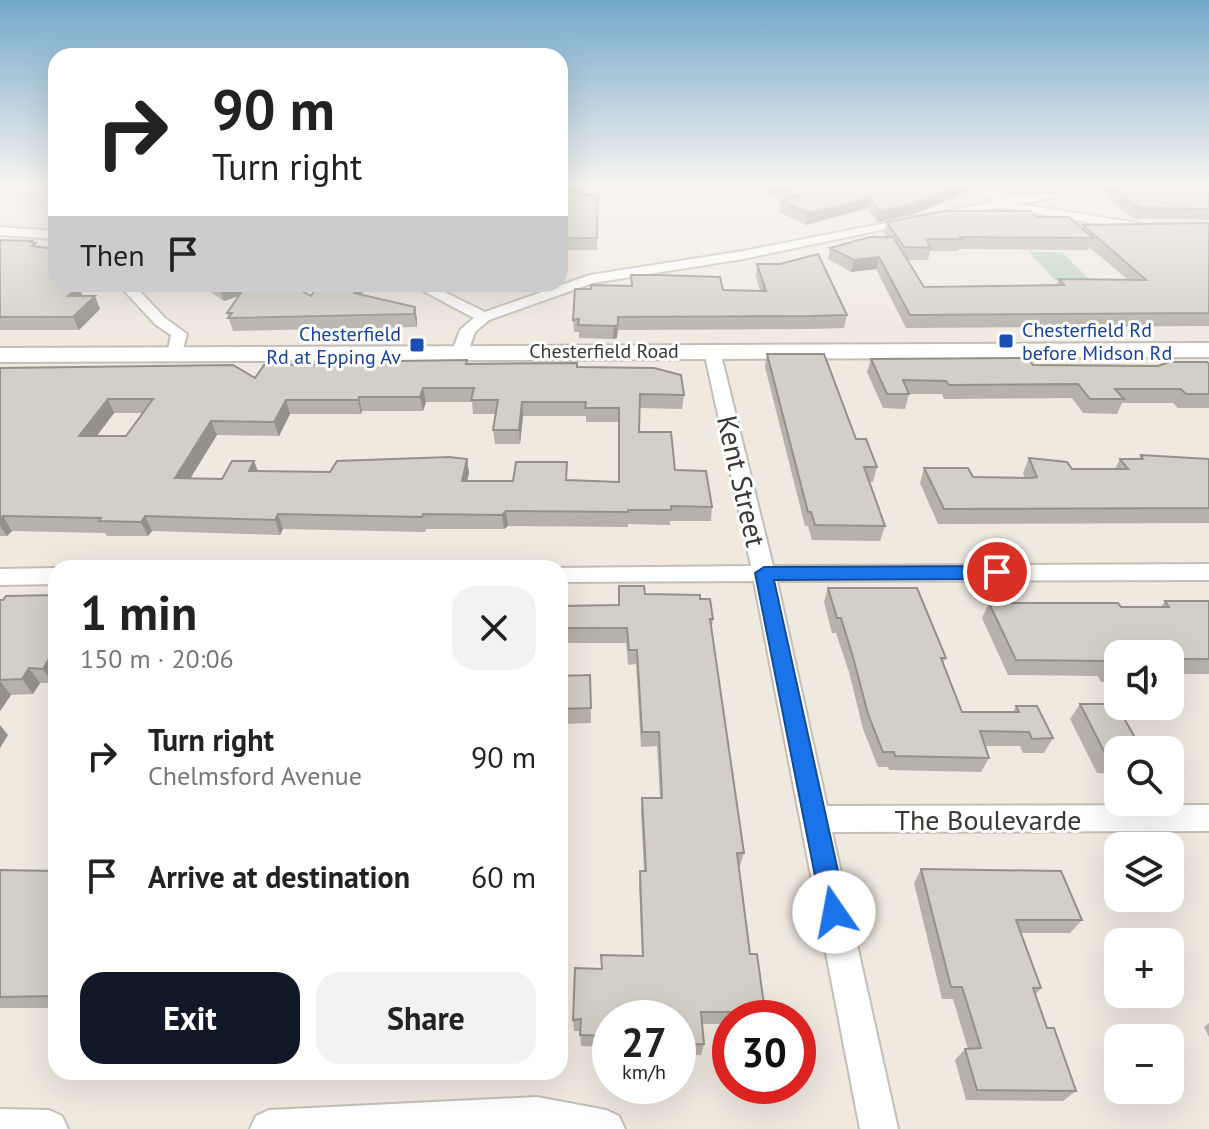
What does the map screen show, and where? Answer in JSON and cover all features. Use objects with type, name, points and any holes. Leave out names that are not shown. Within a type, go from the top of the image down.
[{"type":"street","points":[[568,288],[608,274],[743,255],[825,238]]},
{"type":"street","points":[[132,292],[154,316],[179,334],[175,354]]},
{"type":"street","points":[[433,292],[484,317]]},
{"type":"street","points":[[460,352],[468,330],[484,317],[556,292]]},
{"type":"street","name":"Chesterfield Road","points":[[0,355],[1209,350]]},
{"type":"street","name":"Kent Street","points":[[712,351],[764,573],[879,1129]]},
{"type":"street","points":[[568,574],[1209,572]]},
{"type":"street","points":[[0,577],[48,576]]},
{"type":"street","name":"The Boulevarde","points":[[814,819],[1209,818]]},
{"type":"street","points":[[269,1129],[537,1116],[606,1129]]},
{"type":"street","points":[[0,1128],[49,1129]]},
{"type":"green space","points":[[1029,252],[1062,252],[1091,281],[1056,281]]},
{"type":"building","points":[[868,238],[893,238],[924,287],[1064,285],[1059,279],[1146,280],[1098,238],[1209,238],[1209,313],[910,315],[879,257],[854,260],[830,248]]},
{"type":"building","points":[[898,238],[962,239],[926,239],[931,248],[904,247]]},
{"type":"building","points":[[0,240],[33,241],[36,243],[32,246],[48,248],[48,292],[95,296],[73,317],[0,317]]},
{"type":"building","points":[[818,254],[847,315],[618,317],[618,325],[614,326],[578,325],[579,319],[573,320],[575,289],[591,289],[591,285],[632,286],[631,275],[660,275],[720,277],[723,290],[766,291],[757,264],[780,264]]},
{"type":"building","points":[[241,292],[304,292],[311,296],[313,292],[354,292],[415,307],[414,314],[228,318],[232,313],[227,313]]},
{"type":"building","points":[[767,354],[824,354],[856,439],[866,439],[877,467],[864,467],[885,526],[815,525],[811,512],[808,512]]},
{"type":"building","points":[[1028,358],[1033,365],[1158,366],[1169,362],[1207,362],[1209,394],[1186,394],[1181,389],[1115,389],[1124,399],[1090,399],[1078,384],[949,385],[946,381],[903,380],[909,394],[887,394],[871,359]]},
{"type":"building","points":[[394,361],[577,363],[577,367],[654,368],[681,375],[684,395],[640,394],[639,432],[671,432],[675,470],[706,471],[712,507],[671,506],[671,510],[628,512],[506,511],[502,515],[423,514],[422,517],[278,514],[275,520],[145,516],[141,522],[99,521],[101,518],[3,516],[0,519],[0,368],[233,365],[255,378],[264,365],[380,364]],"holes":[[[423,388],[474,388],[471,400],[498,400],[493,430],[519,430],[522,402],[586,402],[585,408],[619,408],[619,482],[566,480],[567,462],[516,462],[513,481],[462,481],[467,459],[449,457],[337,461],[330,472],[249,471],[254,461],[232,461],[222,479],[175,478],[211,421],[274,422],[286,400],[420,397]],[[108,399],[153,399],[126,436],[79,436]]]},
{"type":"building","points":[[1141,455],[1209,459],[1209,508],[944,509],[924,468],[968,468],[973,477],[1032,478],[1037,477],[1029,458],[1067,462],[1072,469],[1128,469],[1120,459],[1143,459]]},
{"type":"building","points":[[619,586],[644,586],[645,594],[700,595],[700,599],[710,599],[713,619],[710,619],[744,853],[737,853],[750,954],[757,954],[763,1000],[712,1000],[712,1012],[701,1012],[704,1044],[696,1044],[696,1000],[592,1000],[592,1035],[580,1035],[581,1019],[573,1020],[575,968],[602,969],[601,955],[643,956],[640,871],[646,871],[642,798],[662,798],[659,732],[642,732],[637,650],[629,650],[627,628],[568,628],[568,606],[619,605]]},
{"type":"building","points":[[828,588],[917,588],[946,658],[941,658],[962,712],[1019,712],[1016,706],[1037,706],[1053,738],[1032,739],[1029,732],[980,731],[989,758],[895,756],[894,752],[883,752],[868,714],[841,618],[837,618]]},
{"type":"building","points":[[48,595],[48,661],[43,669],[29,668],[22,679],[0,680],[0,600],[6,596]]},
{"type":"building","points":[[1165,601],[1209,601],[1209,659],[1184,659],[1184,640],[1104,640],[1104,661],[1016,660],[989,603],[1118,603],[1121,607],[1169,607]]},
{"type":"building","points":[[590,675],[591,708],[568,709],[568,676]]},
{"type":"building","points":[[1080,704],[1104,704],[1104,720],[1125,720],[1134,736],[1104,736],[1104,751]]},
{"type":"building","points":[[921,869],[1061,871],[1082,920],[1016,920],[1041,988],[1033,988],[1047,1028],[1054,1028],[1076,1091],[977,1090],[965,1049],[981,1048],[962,987],[951,987]]},
{"type":"building","points":[[0,870],[48,871],[48,996],[0,997]]},
{"type":"place","name":"Chesterfield Rd before Midson Rd","points":[[1006,341]]},
{"type":"place","name":"Chesterfield Rd at Epping Av","points":[[417,345]]},
{"type":"route","points":[[834,912],[764,573],[997,572]]}]
